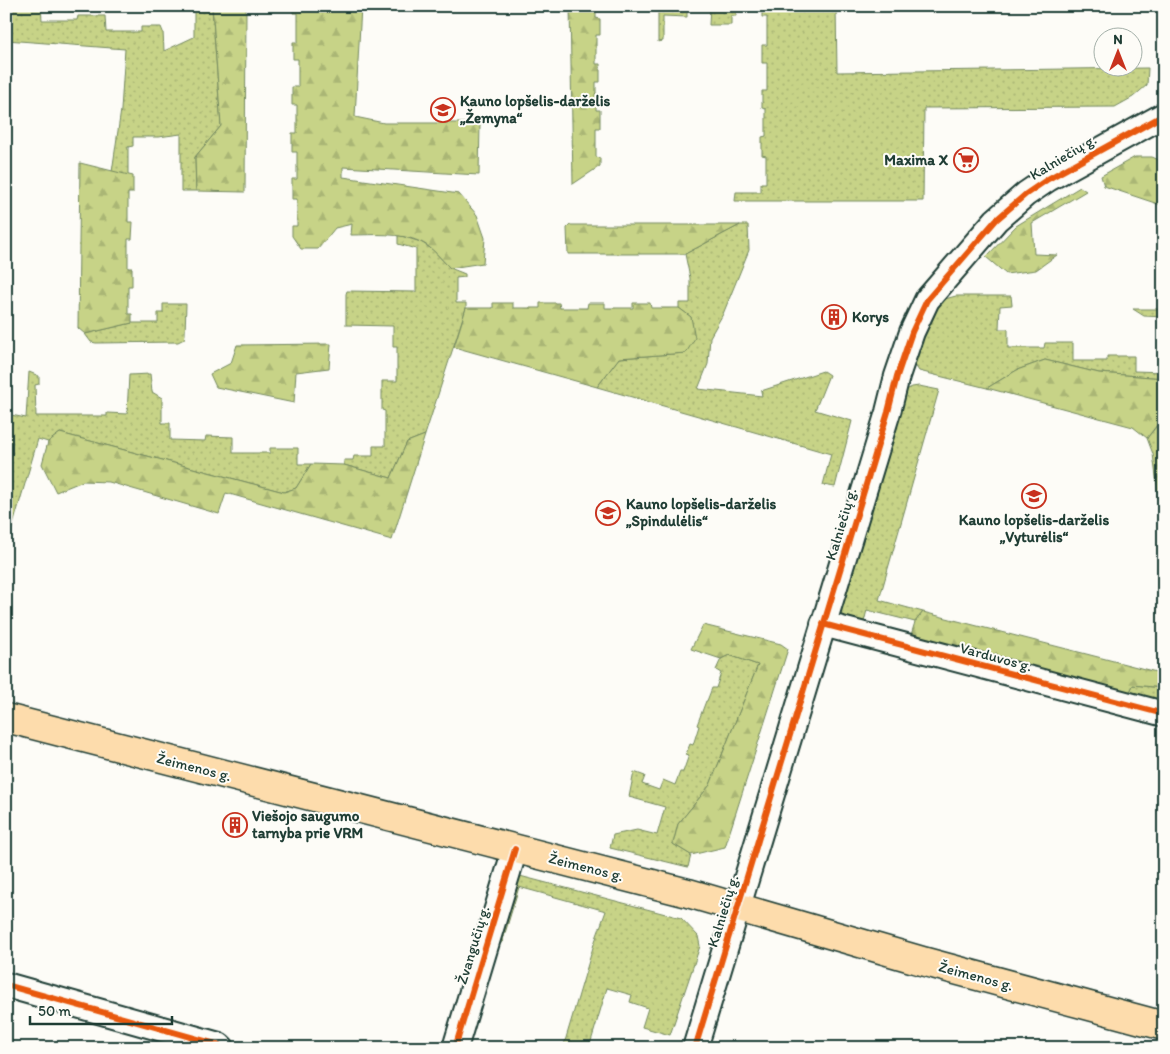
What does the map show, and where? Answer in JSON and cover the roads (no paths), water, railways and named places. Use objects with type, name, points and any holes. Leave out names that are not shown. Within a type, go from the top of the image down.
[{"type":"main road","name":"Žeimenos g.","points":[[6,718],[688,894],[922,961],[1164,1026]]},
{"type":"street","name":"Kalniečių g.","points":[[695,1048],[888,412],[897,376],[912,332],[927,300],[996,220],[1026,194],[1076,163],[1164,115]]},
{"type":"street","name":"Varduvos g.","points":[[823,624],[1164,714]]},
{"type":"street","name":"Žvangučių g.","points":[[455,1048],[514,849]]},
{"type":"street","points":[[6,985],[219,1045],[222,1048]]},
{"type":"place","name":"Kauno lopšelis-darželis „Žemyna“","points":[[443,110]]},
{"type":"place","name":"Maxima X","points":[[966,160]]},
{"type":"place","name":"Korys","points":[[834,317]]},
{"type":"place","name":"Kauno lopšelis-darželis „Vyturėlis“","points":[[1034,496]]},
{"type":"place","name":"Kauno lopšelis-darželis „Spindulėlis“","points":[[608,513]]},
{"type":"place","name":"Viešojo saugumo tarnyba prie VRM","points":[[235,825]]}]
